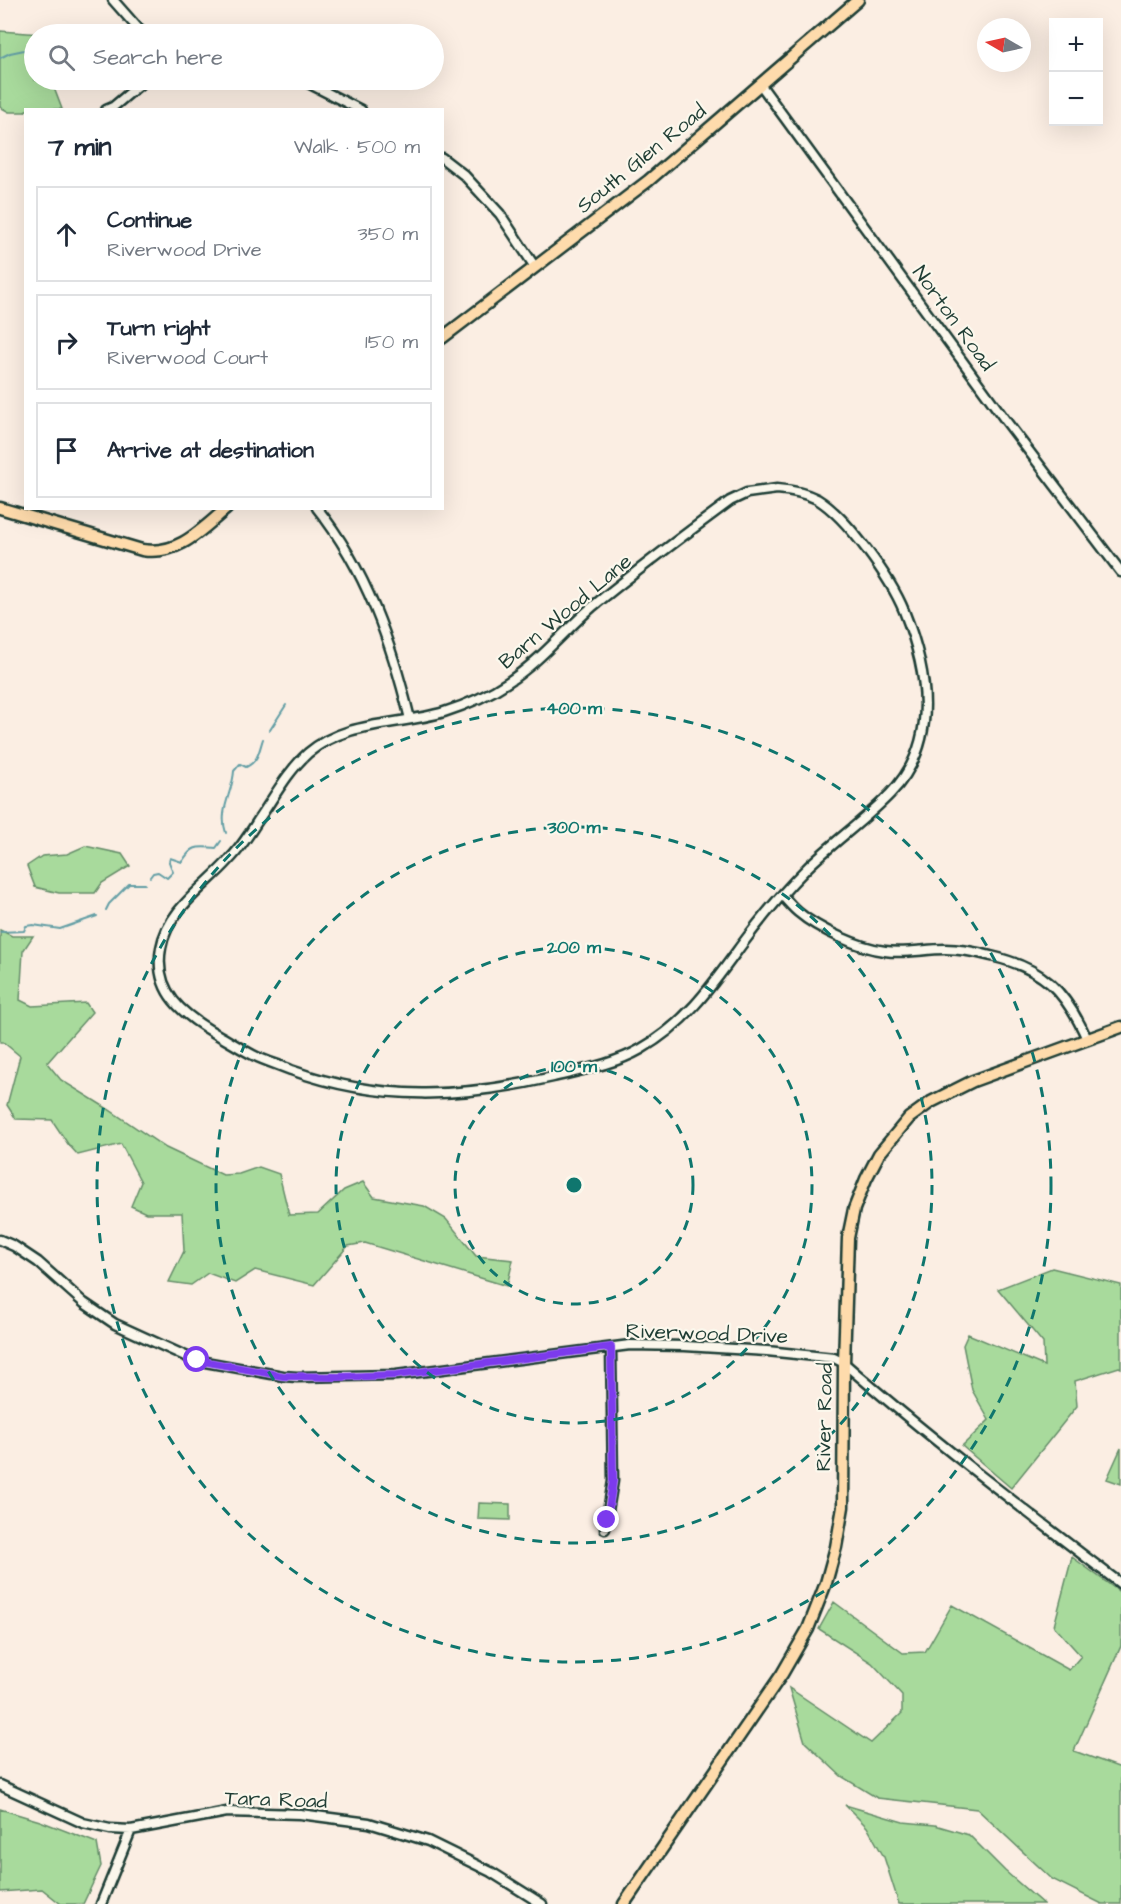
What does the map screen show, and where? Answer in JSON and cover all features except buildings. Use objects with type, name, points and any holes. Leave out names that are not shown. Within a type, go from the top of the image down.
[{"type":"main road","name":"South Glen Road","points":[[444,336],[648,181],[858,0]]},
{"type":"main road","points":[[0,508],[154,552],[173,549],[184,543],[225,510]]},
{"type":"main road","name":"River Road","points":[[624,1904],[782,1674],[808,1629],[826,1583],[836,1547],[843,1507],[848,1238],[854,1209],[879,1154],[909,1118],[931,1102],[973,1081],[1121,1027]]},
{"type":"street","points":[[113,0],[134,24]]},
{"type":"street","name":"Norton Road","points":[[760,84],[1006,421],[1121,572]]},
{"type":"street","points":[[110,108],[133,90]]},
{"type":"street","points":[[322,90],[357,108]]},
{"type":"street","points":[[444,160],[464,175],[500,214],[535,267]]},
{"type":"street","name":"Barn Wood Lane","points":[[777,489],[793,490],[817,499],[838,517],[885,574],[910,627],[921,663],[927,703],[923,734],[910,766],[894,790],[805,870],[782,895],[755,927],[722,975],[678,1023],[638,1051],[597,1066],[473,1092],[393,1093],[359,1089],[307,1076],[257,1057],[195,1022],[176,1005],[163,984],[160,968],[159,954],[163,938],[179,910],[232,858],[289,775],[308,753],[347,731],[377,723],[442,712],[475,701],[534,664],[590,609],[730,501],[747,493],[777,489]]},
{"type":"street","points":[[319,510],[359,572],[380,619],[401,682],[410,719]]},
{"type":"street","points":[[782,895],[797,912],[828,931],[854,943],[885,951],[912,952],[947,949],[978,953],[1012,961],[1035,971],[1063,996],[1087,1039]]},
{"type":"street","name":"Riverwood Drive","points":[[0,1240],[14,1246],[38,1262],[84,1303],[116,1324],[194,1359],[249,1371],[297,1377],[396,1375],[630,1345],[766,1351],[834,1358],[844,1363],[916,1426],[1121,1584]]},
{"type":"street","points":[[605,1529],[613,1481],[611,1347]]},
{"type":"street","name":"Tara Road","points":[[0,1785],[83,1823],[110,1829],[131,1830],[227,1812],[300,1814],[369,1823],[428,1841],[491,1872],[542,1904]]},
{"type":"street","points":[[101,1904],[131,1830]]},
{"type":"green space","points":[[0,31],[24,33],[24,90],[55,90],[62,108],[24,108],[24,112],[9,112],[0,107]]},
{"type":"green space","points":[[85,846],[122,854],[130,866],[102,883],[95,893],[59,893],[35,887],[27,866],[42,856],[67,854]]},
{"type":"green space","points":[[0,930],[12,936],[33,936],[23,951],[20,1000],[32,1006],[86,1003],[92,1012],[47,1063],[61,1080],[166,1148],[223,1175],[239,1174],[259,1167],[279,1174],[289,1215],[318,1214],[344,1190],[363,1182],[374,1197],[424,1206],[446,1219],[476,1256],[513,1260],[507,1286],[365,1243],[348,1246],[314,1285],[255,1270],[235,1283],[208,1273],[191,1285],[169,1282],[184,1251],[182,1213],[146,1213],[131,1206],[141,1182],[121,1144],[78,1155],[52,1120],[16,1119],[7,1105],[20,1056],[0,1042]]},
{"type":"green space","points":[[1052,1268],[1121,1285],[1121,1368],[1075,1381],[1077,1406],[1011,1488],[962,1446],[989,1420],[972,1390],[963,1345],[968,1334],[1044,1366],[1043,1343],[998,1289]]},
{"type":"green space","points":[[1121,1448],[1121,1484],[1107,1479]]},
{"type":"green space","points":[[479,1503],[510,1504],[510,1520],[478,1519]]},
{"type":"green space","points":[[1072,1557],[1121,1593],[1121,1646],[1074,1751],[1121,1768],[1121,1904],[1102,1904],[1052,1879],[977,1809],[877,1798],[841,1776],[805,1742],[789,1688],[871,1743],[902,1713],[902,1695],[872,1663],[819,1629],[834,1602],[903,1653],[925,1652],[952,1605],[1069,1670],[1081,1656],[1054,1626]]},
{"type":"green space","points":[[845,1805],[903,1822],[935,1825],[969,1835],[1043,1904],[899,1904],[884,1857],[867,1827]]},
{"type":"green space","points":[[0,1809],[40,1821],[97,1843],[101,1866],[83,1904],[61,1904],[42,1889],[0,1892]]},
{"type":"waterway","points":[[0,58],[24,50]]},
{"type":"waterway","points":[[270,730],[286,705]]},
{"type":"waterway","points":[[226,833],[225,809],[234,771],[240,764],[246,767],[254,762],[263,739]]},
{"type":"waterway","points":[[150,877],[153,873],[158,872],[167,878],[173,872],[169,862],[170,858],[182,862],[193,849],[216,848],[221,841]]},
{"type":"waterway","points":[[106,910],[129,884],[145,884]]},
{"type":"waterway","points":[[0,932],[24,931],[26,926],[33,925],[60,929],[97,916]]},
{"type":"route","points":[[197,1360],[283,1376],[338,1377],[396,1375],[611,1347],[613,1481],[607,1520]]}]
